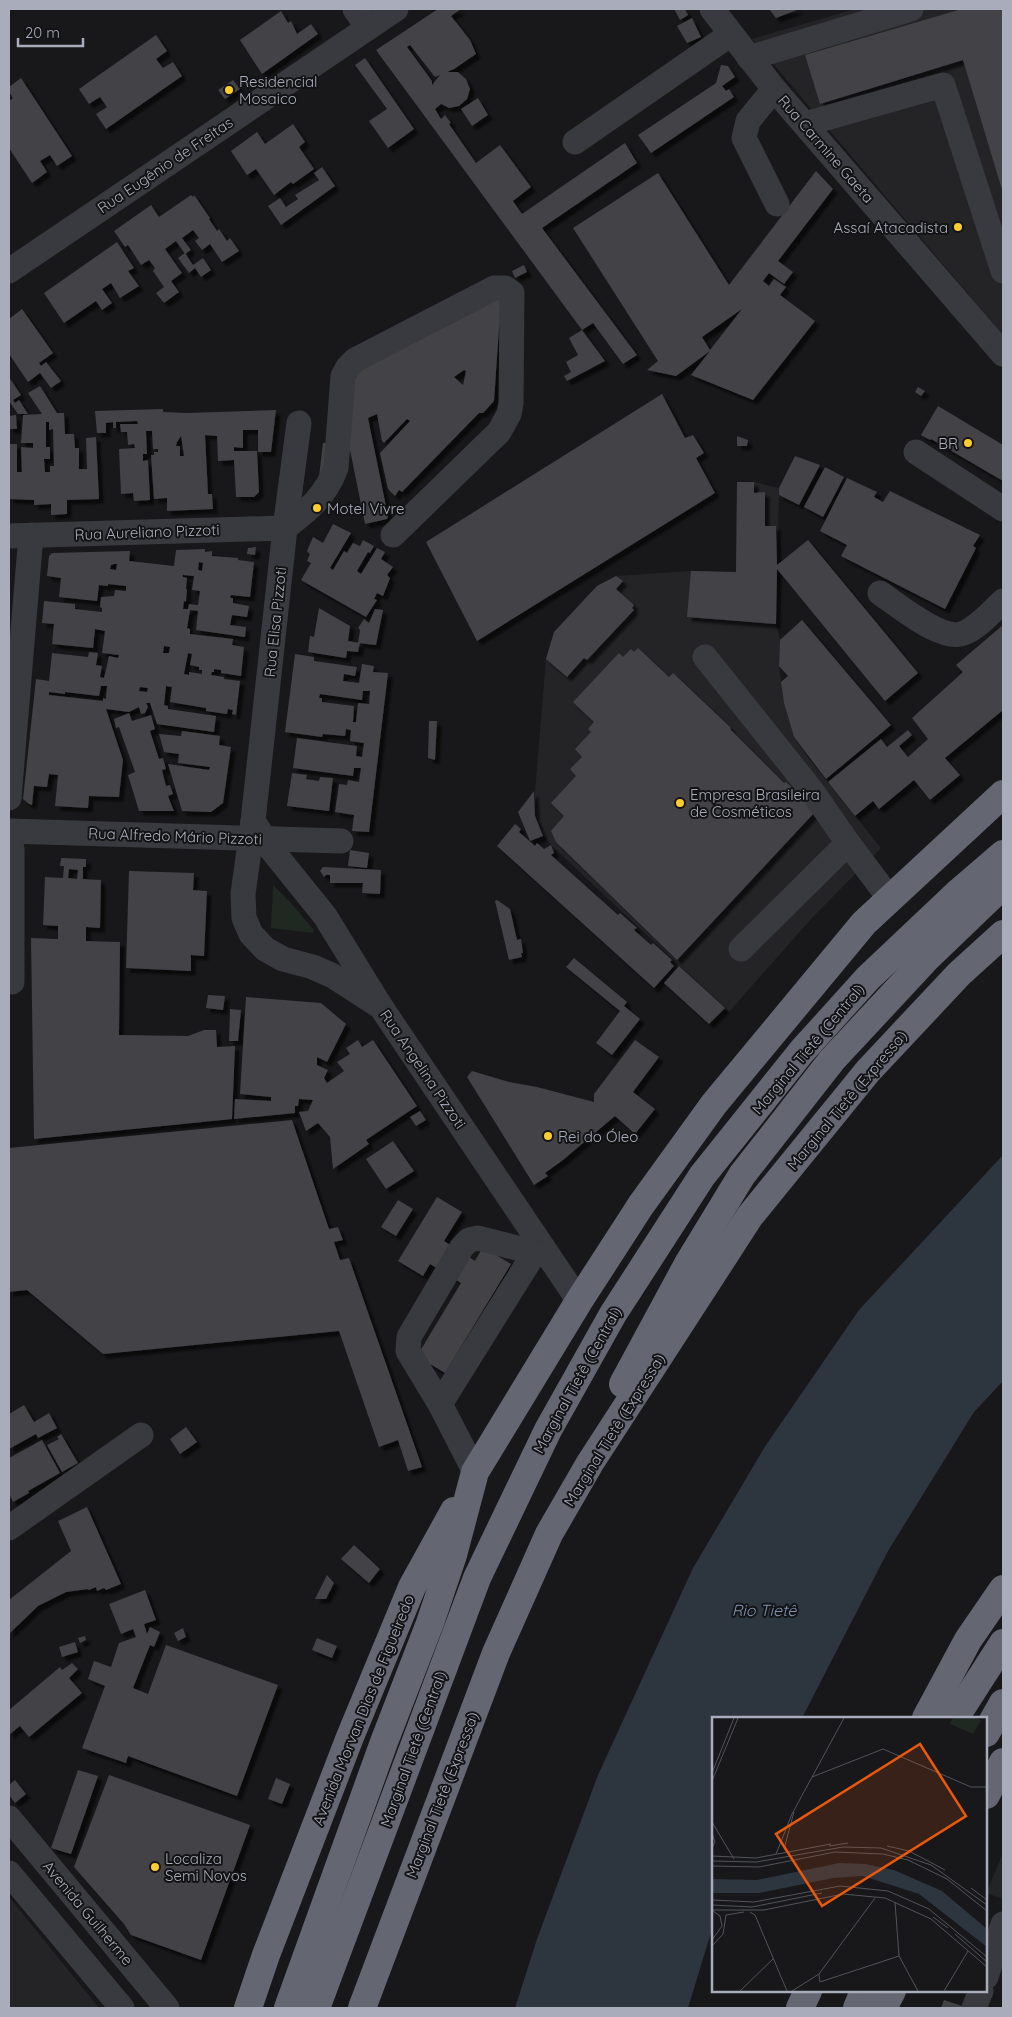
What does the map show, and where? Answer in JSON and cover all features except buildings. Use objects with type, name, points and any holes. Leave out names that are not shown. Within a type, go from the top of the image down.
[{"type":"highway","points":[[288,2008],[384,1742],[430,1623],[452,1555],[475,1472],[579,1301],[642,1205],[714,1104],[864,923],[1003,794]]},
{"type":"highway","name":"Marginal Tietê (Central)","points":[[316,2008],[477,1578],[548,1430],[613,1314],[702,1176],[802,1051],[868,978],[960,891],[1003,854]]},
{"type":"highway","points":[[590,1463],[627,1375],[689,1262],[742,1175],[832,1060],[926,959],[1003,885]]},
{"type":"highway","name":"Marginal Tietê (Expressa)","points":[[362,2008],[496,1653],[549,1534],[590,1463],[750,1216],[868,1071],[959,974],[1003,934]]},
{"type":"highway","name":"Avenida Morvan Dias de Figueiredo","points":[[247,2006],[350,1737],[412,1587],[475,1472]]},
{"type":"highway","points":[[927,1717],[968,1640],[1003,1589]]},
{"type":"highway","points":[[956,1717],[1003,1643]]},
{"type":"highway","points":[[987,1731],[1003,1702]]},
{"type":"highway","points":[[987,1793],[1003,1762]]},
{"type":"highway","points":[[800,2008],[808,1992]]},
{"type":"highway","points":[[816,2008],[823,1992]]},
{"type":"highway","points":[[857,2008],[864,1992]]},
{"type":"highway","points":[[884,2008],[892,1992]]},
{"type":"highway","points":[[903,2008],[909,1992]]},
{"type":"street","name":"Rua Eugênio de Freitas","points":[[9,271],[362,18],[396,9]]},
{"type":"street","name":"Rua Carmine Gaeta","points":[[712,9],[774,89],[1003,354]]},
{"type":"street","points":[[749,58],[911,9]]},
{"type":"street","points":[[575,142],[731,34]]},
{"type":"street","points":[[805,124],[943,85],[1003,271]]},
{"type":"street","points":[[774,89],[748,121],[744,138],[777,204]]},
{"type":"street","points":[[285,528],[313,506],[332,480],[336,468],[343,376],[348,367],[355,360],[494,288],[505,288],[512,293],[512,362],[511,402],[505,423],[499,432],[393,535]]},
{"type":"street","name":"Rua Elisa Pizzoti","points":[[299,423],[285,528],[256,833],[243,894],[244,918],[251,934],[265,949],[283,959],[313,967],[334,976],[381,1007]]},
{"type":"street","points":[[916,452],[1003,509]]},
{"type":"street","name":"Rua Aureliano Pizzoti","points":[[20,535],[285,528]]},
{"type":"street","points":[[9,798],[20,535]]},
{"type":"street","points":[[880,593],[932,628],[944,634],[955,636],[973,628],[1003,601]]},
{"type":"street","points":[[705,657],[812,791],[890,899]]},
{"type":"street","points":[[9,831],[12,850],[12,982]]},
{"type":"street","name":"Rua Alfredo Mário Pizzoti","points":[[9,831],[256,833],[341,841]]},
{"type":"street","name":"Rua Angelina Pizzoti","points":[[256,833],[326,916],[381,1007],[542,1254],[579,1301]]},
{"type":"street","points":[[741,949],[848,843]]},
{"type":"street","points":[[440,1404],[542,1254],[478,1238],[469,1240],[462,1247],[411,1333],[408,1342],[408,1351],[440,1404],[475,1472]]},
{"type":"street","points":[[9,1528],[142,1435]]},
{"type":"street","name":"Avenida Guilherme","points":[[9,1818],[167,2008]]},
{"type":"street","points":[[9,1873],[122,2008]]},
{"type":"street","points":[[989,1976],[1003,1924]]},
{"type":"street","points":[[72,1949],[99,1926]]},
{"type":"street","points":[[974,2008],[982,1992]]},
{"type":"shaded area","name":"Assaí Atacadista","points":[[855,9],[1003,9],[1003,335],[752,39]]},
{"type":"shaded area","points":[[737,482],[754,482],[779,488],[776,624],[780,640],[779,666],[784,703],[794,737],[806,755],[881,848],[811,919],[729,1012],[543,836],[535,816],[535,792],[546,659],[554,632],[597,586],[616,576],[691,571],[736,572]]},
{"type":"shaded area","points":[[273,885],[314,930],[313,933],[271,928]]},
{"type":"shaded area","points":[[1003,1853],[1003,1899],[987,1893]]},
{"type":"shaded area","points":[[9,1897],[99,2008],[9,2008]]},
{"type":"water","name":"Rio Tietê","points":[[1003,1155],[1003,1381],[974,1412],[888,1551],[803,1717],[712,1717],[712,1929],[688,2008],[515,2008],[537,1939],[598,1775],[693,1568],[766,1445],[859,1310]]},
{"type":"place","name":"Residencial Mosaico","points":[[229,90]]},
{"type":"place","name":"Assaí Atacadista","points":[[958,227]]},
{"type":"place","name":"BR","points":[[968,443]]},
{"type":"place","name":"Motel Vivre","points":[[317,508]]},
{"type":"place","name":"Empresa Brasileira de Cosméticos","points":[[680,803]]},
{"type":"place","name":"Rei do Óleo","points":[[548,1136]]},
{"type":"place","name":"Localiza Semi Novos","points":[[155,1867]]}]
